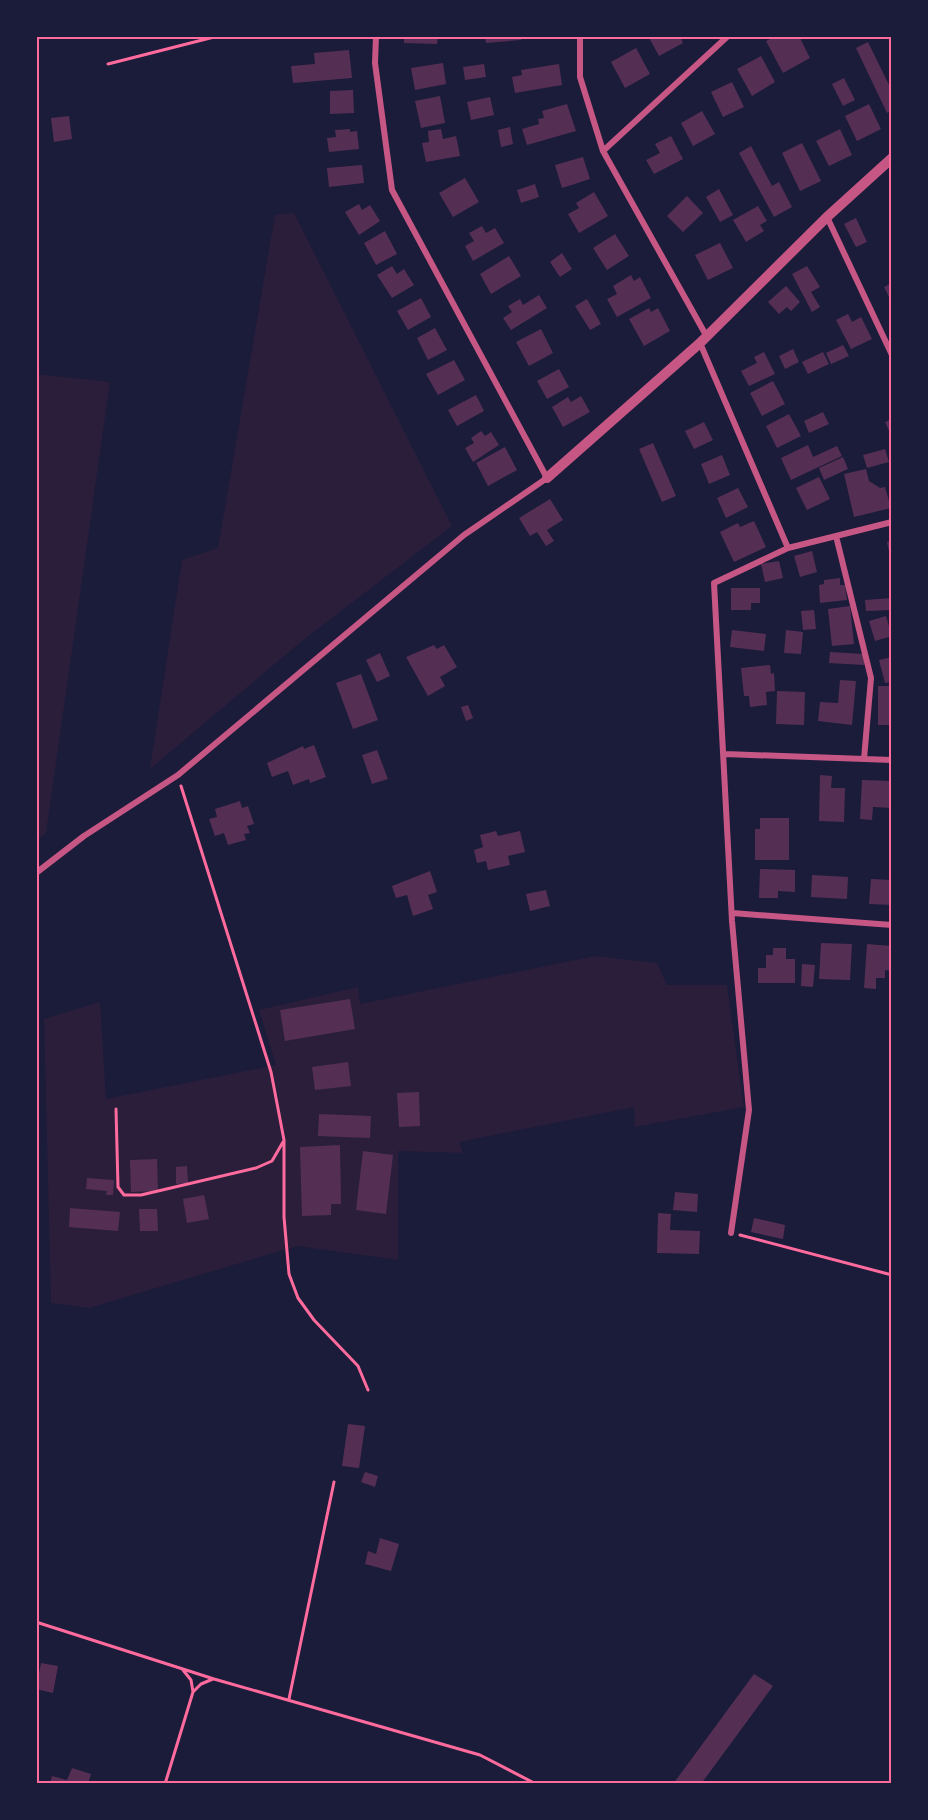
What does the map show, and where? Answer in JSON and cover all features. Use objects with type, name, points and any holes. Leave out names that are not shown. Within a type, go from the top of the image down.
[{"type":"street","points":[[376,36],[375,63],[392,190],[547,478]]},
{"type":"street","points":[[580,36],[580,77],[603,152],[704,340],[788,548]]},
{"type":"street","points":[[603,152],[728,36]]},
{"type":"street","points":[[36,873],[84,836],[178,775],[464,535],[547,478],[704,340],[827,217],[892,158]]},
{"type":"street","points":[[827,217],[892,355]]},
{"type":"street","points":[[731,1233],[749,1110],[732,913],[714,583],[788,548],[892,522]]},
{"type":"street","points":[[836,536],[871,678],[864,759]]},
{"type":"street","points":[[725,754],[892,760]]},
{"type":"street","points":[[732,913],[892,926]]},
{"type":"path","points":[[108,64],[218,36]]},
{"type":"path","points":[[178,775],[271,1072],[284,1140],[284,1217],[289,1274],[298,1298],[314,1320],[358,1366],[368,1389]]},
{"type":"path","points":[[116,1110],[118,1187],[124,1195],[141,1195],[256,1168],[272,1161],[284,1140]]},
{"type":"path","points":[[731,1233],[892,1275]]},
{"type":"path","points":[[289,1699],[334,1482]]},
{"type":"path","points":[[36,1622],[214,1679],[480,1755],[536,1784]]},
{"type":"path","points":[[165,1784],[193,1692],[191,1680],[182,1668]]},
{"type":"path","points":[[193,1692],[201,1684],[214,1679]]},
{"type":"shaded area","points":[[294,213],[452,526],[302,641],[150,769],[182,560],[218,548],[275,215]]},
{"type":"shaded area","points":[[36,374],[110,382],[46,833],[36,841]]},
{"type":"shaded area","points":[[595,956],[657,963],[667,985],[727,985],[744,1107],[635,1127],[634,1107],[459,1142],[463,1153],[398,1151],[398,1260],[297,1246],[89,1308],[51,1303],[44,1019],[100,1002],[106,1099],[276,1065],[259,1010],[358,987],[360,1004]]},
{"type":"building","points":[[404,36],[438,36],[437,44],[404,43]]},
{"type":"building","points":[[485,36],[521,36],[521,40],[486,43]]},
{"type":"building","points":[[648,36],[680,36],[683,43],[659,56]]},
{"type":"building","points":[[777,36],[799,36],[810,58],[783,73],[766,41]]},
{"type":"building","points":[[868,42],[890,87],[892,86],[892,110],[887,113],[856,48]]},
{"type":"building","points":[[636,48],[650,74],[625,88],[611,62]]},
{"type":"building","points":[[349,50],[352,78],[293,83],[291,66],[315,64],[314,53]]},
{"type":"building","points":[[761,56],[775,82],[752,96],[737,69]]},
{"type":"building","points":[[443,63],[446,84],[415,90],[411,68]]},
{"type":"building","points":[[484,64],[486,77],[465,80],[463,67]]},
{"type":"building","points":[[559,64],[562,85],[515,93],[512,77],[522,75],[521,70]]},
{"type":"building","points":[[844,78],[855,100],[843,106],[832,84]]},
{"type":"building","points":[[732,82],[744,107],[723,117],[711,92]]},
{"type":"building","points":[[353,90],[354,113],[330,114],[330,91]]},
{"type":"building","points":[[440,96],[445,123],[421,128],[415,101]]},
{"type":"building","points":[[490,97],[494,115],[471,120],[467,102]]},
{"type":"building","points":[[567,104],[576,131],[527,145],[522,129],[539,124],[538,119],[544,118],[542,111]]},
{"type":"building","points":[[869,104],[881,129],[857,141],[845,116]]},
{"type":"building","points":[[702,111],[715,134],[693,146],[681,123]]},
{"type":"building","points":[[69,116],[72,139],[54,142],[51,118]]},
{"type":"building","points":[[510,127],[513,144],[501,147],[498,130]]},
{"type":"building","points":[[350,129],[350,132],[357,131],[359,149],[329,152],[327,138],[336,137],[335,130]]},
{"type":"building","points":[[441,129],[443,139],[456,136],[460,156],[426,162],[422,143],[429,142],[428,131]]},
{"type":"building","points":[[840,129],[852,155],[829,166],[816,141]]},
{"type":"building","points":[[671,136],[683,159],[654,174],[646,160],[660,153],[655,144]]},
{"type":"building","points":[[802,143],[821,181],[800,191],[782,153]]},
{"type":"building","points":[[751,146],[772,186],[779,182],[792,207],[774,217],[739,153]]},
{"type":"building","points":[[583,157],[590,179],[562,188],[555,165]]},
{"type":"building","points":[[362,165],[364,183],[329,187],[327,168]]},
{"type":"building","points":[[465,178],[479,202],[453,217],[439,193]]},
{"type":"building","points":[[535,184],[539,197],[521,203],[517,190]]},
{"type":"building","points":[[719,189],[733,215],[720,222],[706,197]]},
{"type":"building","points":[[594,192],[608,216],[579,233],[568,214],[579,208],[576,203]]},
{"type":"building","points":[[687,196],[703,213],[683,232],[667,216]]},
{"type":"building","points":[[359,204],[362,210],[370,205],[380,221],[359,235],[345,212]]},
{"type":"building","points":[[758,206],[767,221],[760,225],[764,231],[746,242],[733,220]]},
{"type":"building","points":[[856,218],[867,242],[856,247],[844,224]]},
{"type":"building","points":[[482,226],[486,233],[495,228],[504,243],[473,261],[465,246],[474,241],[469,233]]},
{"type":"building","points":[[385,231],[397,254],[376,265],[364,243]]},
{"type":"building","points":[[615,234],[629,256],[607,270],[593,248]]},
{"type":"building","points":[[720,243],[733,268],[708,280],[695,255]]},
{"type":"building","points":[[562,253],[572,269],[560,277],[550,262]]},
{"type":"building","points":[[509,256],[521,276],[491,294],[480,274]]},
{"type":"building","points":[[392,266],[397,274],[404,269],[414,285],[392,298],[377,275]]},
{"type":"building","points":[[807,266],[820,287],[811,292],[820,307],[812,312],[792,274]]},
{"type":"building","points":[[631,275],[634,281],[640,277],[651,298],[617,317],[607,299],[617,294],[613,286]]},
{"type":"building","points":[[892,283],[892,303],[884,287]]},
{"type":"building","points":[[786,286],[800,302],[791,311],[787,307],[779,314],[768,302]]},
{"type":"building","points":[[539,295],[547,308],[511,330],[503,318],[512,312],[508,306],[520,299],[523,305]]},
{"type":"building","points":[[421,298],[431,317],[408,330],[397,311]]},
{"type":"building","points":[[587,299],[601,324],[590,330],[575,306]]},
{"type":"building","points":[[649,308],[651,312],[658,308],[670,331],[644,346],[629,319]]},
{"type":"building","points":[[848,314],[852,322],[861,317],[872,339],[851,349],[836,320]]},
{"type":"building","points":[[435,328],[447,350],[428,360],[417,338]]},
{"type":"building","points":[[541,329],[553,353],[529,366],[516,342]]},
{"type":"building","points":[[843,345],[849,356],[831,364],[826,353]]},
{"type":"building","points":[[793,349],[799,362],[785,369],[779,356]]},
{"type":"building","points":[[764,352],[775,374],[749,386],[741,371],[757,363],[754,357]]},
{"type":"building","points":[[823,352],[829,364],[808,374],[802,362]]},
{"type":"building","points":[[454,360],[465,380],[438,395],[426,374]]},
{"type":"building","points":[[559,369],[569,387],[547,399],[537,381]]},
{"type":"building","points":[[773,381],[785,404],[762,416],[750,393]]},
{"type":"building","points":[[476,395],[484,411],[457,426],[448,410]]},
{"type":"building","points":[[581,396],[590,412],[563,427],[552,407],[568,397],[571,402]]},
{"type":"building","points":[[823,412],[829,424],[809,433],[804,421]]},
{"type":"building","points":[[789,414],[801,436],[777,448],[766,426]]},
{"type":"building","points":[[892,419],[892,437],[885,422]]},
{"type":"building","points":[[704,422],[713,440],[694,449],[685,431]]},
{"type":"building","points":[[481,431],[485,436],[491,432],[499,445],[473,462],[465,448],[474,443],[471,438]]},
{"type":"building","points":[[653,443],[676,496],[662,502],[639,449]]},
{"type":"building","points":[[808,445],[813,457],[837,446],[842,456],[791,480],[781,458]]},
{"type":"building","points":[[505,447],[517,470],[488,486],[476,463]]},
{"type":"building","points":[[885,449],[889,462],[867,468],[863,455]]},
{"type":"building","points":[[722,455],[730,475],[709,484],[701,464]]},
{"type":"building","points":[[843,457],[848,469],[824,480],[819,468]]},
{"type":"building","points":[[866,469],[869,481],[880,488],[885,487],[891,508],[854,517],[844,474]]},
{"type":"building","points":[[819,477],[830,499],[807,510],[796,488]]},
{"type":"building","points":[[738,488],[748,507],[726,518],[717,498]]},
{"type":"building","points":[[550,499],[563,520],[547,530],[554,541],[546,546],[537,532],[530,536],[519,518]]},
{"type":"building","points":[[754,521],[766,547],[734,562],[720,532],[738,523],[740,527]]},
{"type":"building","points":[[892,541],[892,561],[891,561],[887,542]]},
{"type":"building","points":[[812,551],[817,572],[800,577],[794,556]]},
{"type":"building","points":[[779,561],[783,578],[765,582],[761,564]]},
{"type":"building","points":[[840,578],[840,585],[845,585],[847,600],[820,603],[819,585],[824,584],[824,580]]},
{"type":"building","points":[[731,588],[760,588],[760,603],[751,603],[751,610],[731,610]]},
{"type":"building","points":[[892,598],[892,610],[866,611],[865,600]]},
{"type":"building","points":[[850,606],[854,644],[832,646],[828,609]]},
{"type":"building","points":[[814,610],[816,629],[803,630],[801,611]]},
{"type":"building","points":[[886,616],[892,636],[875,641],[869,621]]},
{"type":"building","points":[[732,630],[766,634],[764,651],[730,647]]},
{"type":"building","points":[[786,630],[803,632],[801,654],[784,653]]},
{"type":"building","points":[[434,645],[437,649],[444,645],[457,667],[440,677],[445,686],[428,696],[406,657]]},
{"type":"building","points":[[830,652],[864,654],[864,665],[829,663]]},
{"type":"building","points":[[380,653],[390,676],[377,682],[366,660]]},
{"type":"building","points":[[892,657],[892,682],[885,683],[879,660]]},
{"type":"building","points":[[770,665],[771,674],[774,673],[775,691],[766,692],[767,705],[750,707],[749,696],[744,696],[741,668]]},
{"type":"building","points":[[361,674],[378,720],[353,729],[336,683]]},
{"type":"building","points":[[840,680],[856,681],[852,725],[818,721],[820,702],[838,703]]},
{"type":"building","points":[[878,686],[892,686],[892,725],[878,725]]},
{"type":"building","points":[[777,691],[805,692],[804,725],[776,724]]},
{"type":"building","points":[[468,705],[473,718],[466,721],[461,707]]},
{"type":"building","points":[[314,745],[326,777],[310,783],[309,779],[293,785],[288,771],[272,777],[267,763],[303,746],[304,749]]},
{"type":"building","points":[[377,750],[388,779],[372,784],[362,755]]},
{"type":"building","points":[[820,775],[832,776],[831,788],[845,788],[844,822],[819,821]]},
{"type":"building","points":[[862,780],[892,781],[892,808],[873,807],[872,820],[860,819]]},
{"type":"building","points":[[240,801],[242,808],[248,806],[254,824],[247,826],[250,833],[244,834],[246,840],[228,845],[224,833],[215,836],[209,819],[217,817],[215,809]]},
{"type":"building","points":[[760,818],[789,818],[789,860],[755,860],[755,829],[760,829]]},
{"type":"building","points":[[496,831],[498,836],[520,831],[525,852],[508,856],[510,865],[488,870],[486,861],[477,863],[474,850],[483,847],[480,835]]},
{"type":"building","points":[[760,869],[795,870],[795,892],[778,891],[778,898],[759,898]]},
{"type":"building","points":[[430,871],[437,892],[428,895],[433,909],[413,916],[407,895],[396,898],[392,886]]},
{"type":"building","points":[[812,875],[848,877],[847,899],[811,897]]},
{"type":"building","points":[[871,879],[892,880],[892,905],[869,904]]},
{"type":"building","points":[[546,890],[550,906],[530,911],[526,894]]},
{"type":"building","points":[[821,943],[852,944],[850,980],[819,979]]},
{"type":"building","points":[[867,944],[892,946],[892,971],[885,970],[885,978],[876,978],[876,989],[864,988]]},
{"type":"building","points":[[773,948],[786,948],[786,959],[795,959],[795,983],[758,983],[758,968],[766,968],[766,955],[773,955]]},
{"type":"building","points":[[802,964],[815,965],[813,987],[801,986]]},
{"type":"building","points":[[350,999],[355,1029],[285,1041],[280,1010]]},
{"type":"building","points":[[348,1062],[351,1086],[315,1090],[312,1067]]},
{"type":"building","points":[[419,1092],[420,1126],[399,1127],[397,1093]]},
{"type":"building","points":[[319,1114],[371,1116],[370,1138],[318,1136]]},
{"type":"building","points":[[340,1145],[341,1204],[331,1204],[331,1215],[302,1216],[300,1147]]},
{"type":"building","points":[[363,1151],[393,1155],[386,1214],[356,1210]]},
{"type":"building","points":[[157,1159],[158,1191],[131,1192],[130,1160]]},
{"type":"building","points":[[187,1166],[188,1183],[176,1184],[176,1167]]},
{"type":"building","points":[[87,1178],[114,1180],[113,1195],[106,1195],[107,1191],[86,1189]]},
{"type":"building","points":[[675,1192],[698,1194],[697,1212],[673,1210]]},
{"type":"building","points":[[204,1195],[209,1219],[187,1223],[183,1199]]},
{"type":"building","points":[[70,1208],[120,1212],[118,1231],[69,1227]]},
{"type":"building","points":[[139,1209],[157,1209],[158,1231],[140,1231]]},
{"type":"building","points":[[658,1213],[671,1214],[670,1230],[700,1231],[699,1254],[657,1253]]},
{"type":"building","points":[[754,1218],[785,1225],[783,1239],[751,1232]]},
{"type":"building","points":[[348,1424],[365,1426],[359,1468],[342,1466]]},
{"type":"building","points":[[365,1472],[378,1476],[375,1487],[361,1482]]},
{"type":"building","points":[[380,1538],[399,1544],[391,1571],[365,1564],[368,1551],[376,1554]]},
{"type":"building","points":[[41,1663],[58,1666],[53,1693],[36,1689]]},
{"type":"building","points":[[754,1674],[773,1686],[701,1784],[673,1784]]},
{"type":"building","points":[[72,1768],[91,1774],[88,1784],[50,1784],[52,1776],[67,1780]]}]
